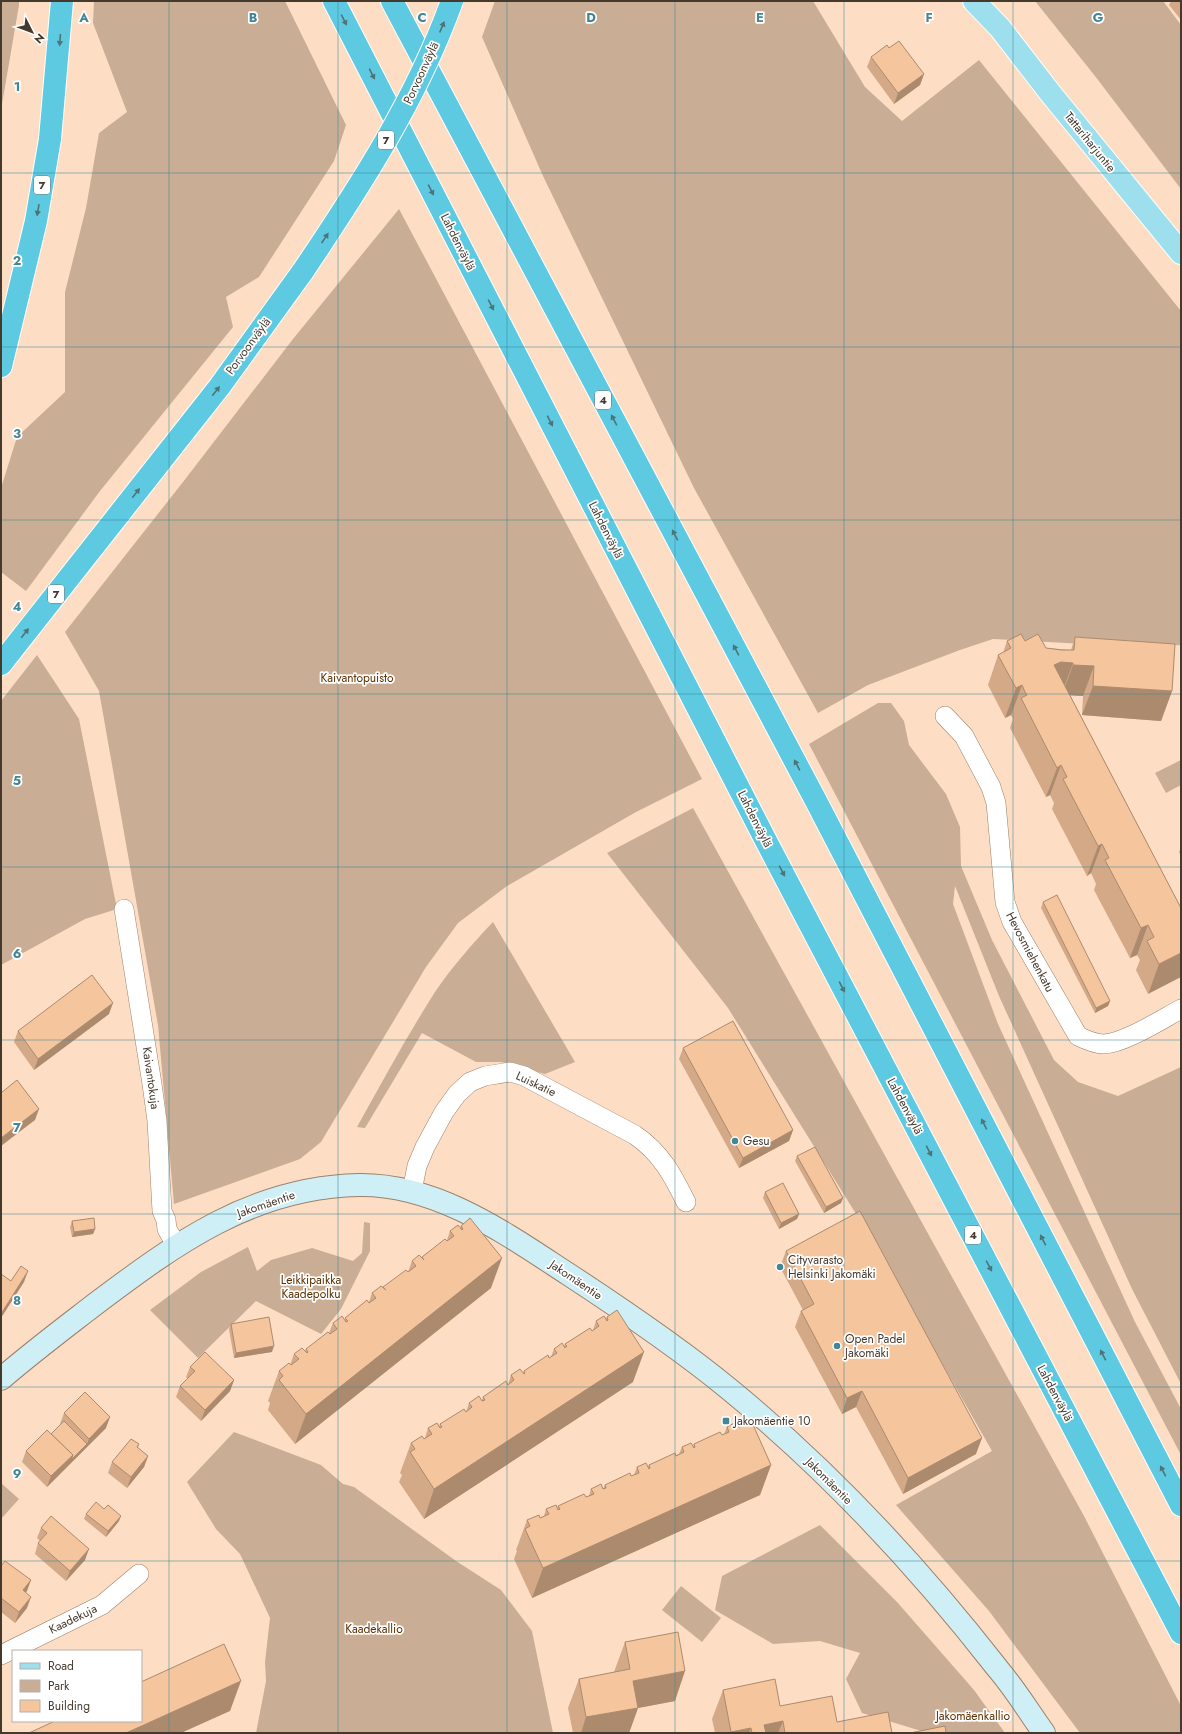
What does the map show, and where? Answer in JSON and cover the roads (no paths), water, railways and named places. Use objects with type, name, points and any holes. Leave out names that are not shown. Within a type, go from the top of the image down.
[{"type":"highway","name":"7","points":[[1,366],[36,221],[49,146],[62,1]]},
{"type":"highway","name":"Lahdenväylä","points":[[334,1],[764,837],[1181,1633]]},
{"type":"highway","name":"4","points":[[392,1],[815,799],[1181,1505]]},
{"type":"highway","name":"Porvoonväylä","points":[[1,664],[220,386],[303,271],[348,205],[414,91],[452,1]]},
{"type":"main road","name":"Tattariharjuntie","points":[[974,1],[1000,28],[1051,94],[1181,253]]},
{"type":"main road","name":"Tattariharjuntie","points":[[985,1],[1000,28]]},
{"type":"street","name":"Hevosmiehenkatu","points":[[945,716],[964,736],[991,787],[996,803],[1005,902],[1012,922],[1070,1025],[1078,1036],[1088,1041],[1103,1044],[1116,1042],[1181,1009]]},
{"type":"street","name":"Kaivantokuja","points":[[124,909],[157,1121],[162,1211],[166,1220],[167,1229],[176,1245]]},
{"type":"street","name":"Luiskatie","points":[[412,1191],[417,1166],[425,1147],[444,1112],[457,1094],[470,1082],[485,1076],[510,1072],[545,1086],[635,1135],[648,1144],[670,1171],[686,1202]]},
{"type":"street","name":"Jakomäentie","points":[[1,1379],[51,1338],[147,1265],[176,1245],[216,1222],[266,1201],[298,1192],[359,1185],[412,1191],[445,1203],[481,1219],[530,1249],[622,1310],[728,1388],[778,1431],[827,1477],[892,1545],[948,1607],[995,1665],[1044,1733]]},
{"type":"street","name":"Kaadekuja","points":[[1,1655],[102,1605],[139,1574]]},
{"type":"place","name":"Gesu","points":[[735,1141]]},
{"type":"place","name":"Cityvarasto Helsinki Jakomäki","points":[[780,1267]]},
{"type":"place","name":"Open Padel Jakomäki","points":[[837,1346]]},
{"type":"place","name":"Jakomäentie 10","points":[[726,1421]]},
{"type":"park label","name":"Kaivantopuisto","points":[[357,678]]},
{"type":"park label","name":"Leikkipaikka Kaadepolku","points":[[311,1287]]},
{"type":"park label","name":"Kaadekallio","points":[[374,1629]]},
{"type":"park label","name":"Jakomäenkallio","points":[[973,1716]]}]
